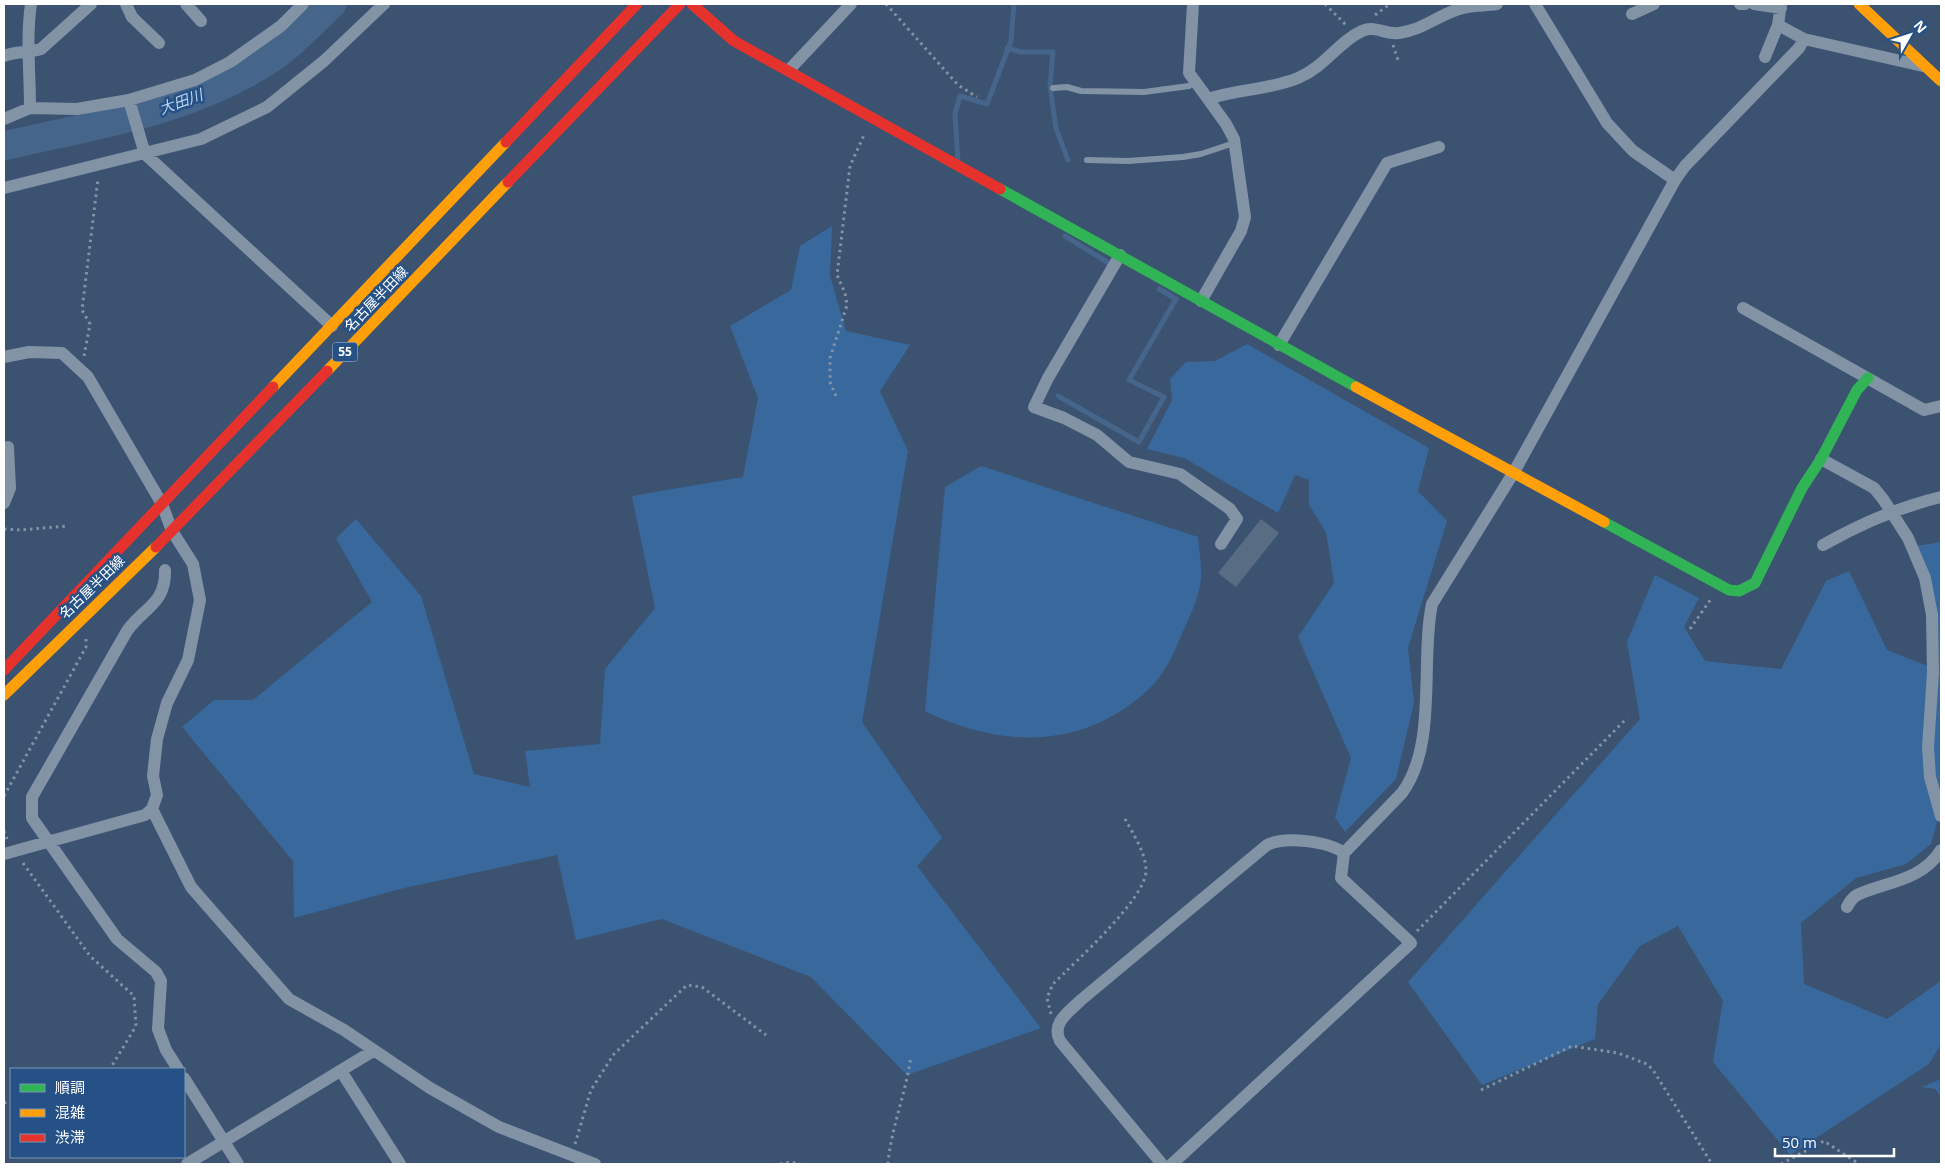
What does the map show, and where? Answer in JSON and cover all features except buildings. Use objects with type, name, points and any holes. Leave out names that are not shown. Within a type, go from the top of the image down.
[{"type":"main road","name":"名古屋半田線","points":[[4,670],[637,4]]},
{"type":"main road","name":"名古屋半田線","points":[[4,695],[172,530],[680,4]]},
{"type":"main road","points":[[692,4],[734,41],[1279,345],[1729,590],[1739,590],[1755,583],[1802,488],[1821,459],[1856,390],[1868,378]]},
{"type":"main road","points":[[1859,4],[1941,81]]},
{"type":"street","points":[[30,108],[30,52],[27,31],[31,4]]},
{"type":"street","points":[[4,56],[16,51],[30,52],[40,49],[91,4]]},
{"type":"street","points":[[126,4],[132,17],[159,43]]},
{"type":"street","points":[[186,4],[201,21]]},
{"type":"street","points":[[4,119],[30,108],[77,109],[129,100],[195,80],[230,62],[281,26],[303,4]]},
{"type":"street","points":[[4,188],[200,139],[267,107],[324,61],[384,4]]},
{"type":"street","points":[[788,70],[851,4]]},
{"type":"street","points":[[1193,4],[1189,74],[1226,124],[1234,143],[1245,217],[1241,231],[1201,301]]},
{"type":"street","points":[[1208,99],[1226,93],[1297,78],[1324,63],[1356,35],[1372,28],[1389,34],[1416,30],[1460,8],[1497,4]]},
{"type":"street","points":[[1536,4],[1607,123],[1633,151],[1675,180]]},
{"type":"street","points":[[1632,14],[1654,4]]},
{"type":"street","points":[[1740,4],[1745,4]]},
{"type":"street","points":[[1754,4],[1781,6],[1778,25],[1764,58]]},
{"type":"street","points":[[1778,25],[1804,39],[1926,66]]},
{"type":"street","points":[[1172,1164],[1411,942],[1341,878],[1344,853],[1409,783],[1418,758],[1426,707],[1427,628],[1432,604],[1514,472],[1675,180],[1685,166],[1799,48],[1804,39]]},
{"type":"street","points":[[129,100],[146,154],[332,326]]},
{"type":"street","points":[[1279,345],[1387,164],[1439,147]]},
{"type":"street","points":[[1120,256],[1048,378],[1034,406],[1064,418],[1097,435],[1129,462],[1180,474],[1230,509],[1237,519],[1221,544]]},
{"type":"street","points":[[1743,308],[1924,410],[1941,406]]},
{"type":"street","points":[[4,357],[29,352],[62,353],[88,378],[162,504],[172,530],[194,564],[200,600],[188,660],[167,703],[157,739],[154,776],[157,795],[152,809],[146,815],[9,852]]},
{"type":"street","points":[[4,503],[10,488],[8,447]]},
{"type":"street","points":[[1821,459],[1874,488],[1893,512],[1917,557],[1925,578],[1932,615],[1933,673],[1928,747],[1930,777],[1941,816]]},
{"type":"street","points":[[1824,546],[1843,534],[1893,512],[1941,497]]},
{"type":"street","points":[[165,570],[165,584],[160,598],[137,617],[127,631],[32,797],[32,818],[117,939],[156,972],[161,981],[162,988],[158,1012],[158,1029],[166,1050],[177,1068]]},
{"type":"street","points":[[152,809],[191,888],[289,999],[344,1030],[430,1088],[499,1127],[595,1164]]},
{"type":"street","points":[[1162,1164],[1060,1042],[1056,1034],[1058,1022],[1081,1000],[1267,846],[1285,839],[1336,847],[1344,853]]},
{"type":"street","points":[[1847,908],[1855,896],[1892,885],[1926,867],[1941,850]]},
{"type":"street","points":[[187,1164],[373,1051]]},
{"type":"street","points":[[341,1071],[400,1164]]},
{"type":"street","points":[[185,1080],[238,1164]]},
{"type":"lane","points":[[1053,88],[1067,88],[1081,92],[1144,92],[1189,86],[1195,81]]},
{"type":"lane","points":[[1087,160],[1128,161],[1183,157],[1202,154],[1234,143]]},
{"type":"path","points":[[886,4],[958,85],[977,97]]},
{"type":"path","points":[[1325,4],[1356,35]]},
{"type":"path","points":[[836,396],[830,382],[830,358],[847,305],[845,293],[837,275],[850,166],[872,117]]},
{"type":"path","points":[[75,366],[85,356],[90,324],[82,310],[99,182],[95,166]]},
{"type":"path","points":[[4,529],[20,530],[67,526]]},
{"type":"path","points":[[1690,629],[1719,586]]},
{"type":"path","points":[[4,796],[86,648],[87,642],[85,637],[74,626]]},
{"type":"path","points":[[1408,940],[1627,718]]},
{"type":"path","points":[[1058,1022],[1048,1009],[1047,998],[1053,984],[1117,918],[1146,881],[1147,868],[1124,817]]},
{"type":"path","points":[[4,831],[9,852],[90,956],[134,996],[136,1026],[111,1068]]},
{"type":"path","points":[[572,1154],[590,1090],[614,1054],[687,985],[702,987],[766,1035]]},
{"type":"path","points":[[1481,1090],[1572,1046],[1618,1053],[1647,1064],[1653,1070],[1712,1164]]},
{"type":"path","points":[[888,1164],[890,1148],[908,1080],[911,1056]]},
{"type":"path","points":[[1781,1164],[1824,1141],[1859,1164]]},
{"type":"path","points":[[780,1164],[790,1162],[800,1164]]},
{"type":"shaded area","points":[[832,226],[830,276],[846,331],[910,345],[880,391],[908,451],[862,722],[942,838],[917,866],[1041,1028],[907,1075],[811,977],[662,919],[576,940],[557,855],[404,888],[294,918],[293,861],[182,727],[214,700],[253,700],[372,602],[336,538],[356,519],[421,596],[474,774],[530,787],[525,751],[600,744],[605,669],[655,608],[632,496],[743,477],[758,398],[730,326],[791,290],[800,246]]},
{"type":"shaded area","points":[[1247,344],[1429,448],[1418,491],[1447,521],[1408,648],[1414,703],[1396,779],[1345,832],[1335,817],[1351,758],[1298,637],[1334,583],[1326,532],[1309,505],[1309,480],[1295,475],[1278,513],[1184,458],[1147,449],[1172,400],[1170,379],[1186,362],[1215,361]]},
{"type":"shaded area","points":[[981,466],[1198,537],[1201,569],[1200,586],[1196,601],[1168,664],[1150,688],[1125,708],[1098,723],[1071,733],[1042,737],[1013,737],[984,732],[954,723],[925,711],[945,487]]},
{"type":"shaded area","points":[[1941,542],[1941,807],[1931,844],[1906,864],[1856,878],[1801,923],[1804,984],[1887,1019],[1941,981],[1941,1044],[1929,1064],[1790,1155],[1713,1062],[1723,1001],[1678,926],[1640,946],[1598,1004],[1595,1039],[1482,1085],[1408,982],[1640,719],[1627,642],[1655,575],[1699,598],[1684,627],[1705,661],[1781,669],[1826,581],[1849,571],[1887,650],[1938,670],[1916,546]]},
{"type":"shaded area","points":[[1941,1079],[1941,1097],[1935,1089],[1922,1087]]},
{"type":"waterway","name":"大田川","points":[[4,146],[145,113],[213,90],[245,74],[276,55],[298,37],[332,4]]},
{"type":"waterway","points":[[958,161],[955,114],[960,96],[987,104],[1011,41],[1014,4]]},
{"type":"waterway","points":[[1007,48],[1021,52],[1053,52],[1050,86],[1056,128],[1068,160]]},
{"type":"waterway","points":[[1065,236],[1107,262]]},
{"type":"waterway","points":[[1058,396],[1139,442],[1164,397],[1129,380],[1176,299],[1159,289]]},
{"type":"traffic: fast","points":[[1000,189],[1356,387]]},
{"type":"traffic: fast","points":[[1604,522],[1729,590],[1739,591],[1755,583],[1802,488],[1821,459],[1857,390],[1868,378]]},
{"type":"traffic: slow","points":[[1859,4],[1941,81]]},
{"type":"traffic: slow","points":[[273,387],[506,142]]},
{"type":"traffic: slow","points":[[327,371],[508,182]]},
{"type":"traffic: slow","points":[[1356,387],[1604,522]]},
{"type":"traffic: slow","points":[[4,695],[156,547]]},
{"type":"traffic: jam","points":[[506,142],[637,4]]},
{"type":"traffic: jam","points":[[508,182],[680,4]]},
{"type":"traffic: jam","points":[[692,4],[734,41],[1000,189]]},
{"type":"traffic: jam","points":[[156,547],[327,371]]},
{"type":"traffic: jam","points":[[4,670],[273,387]]}]
